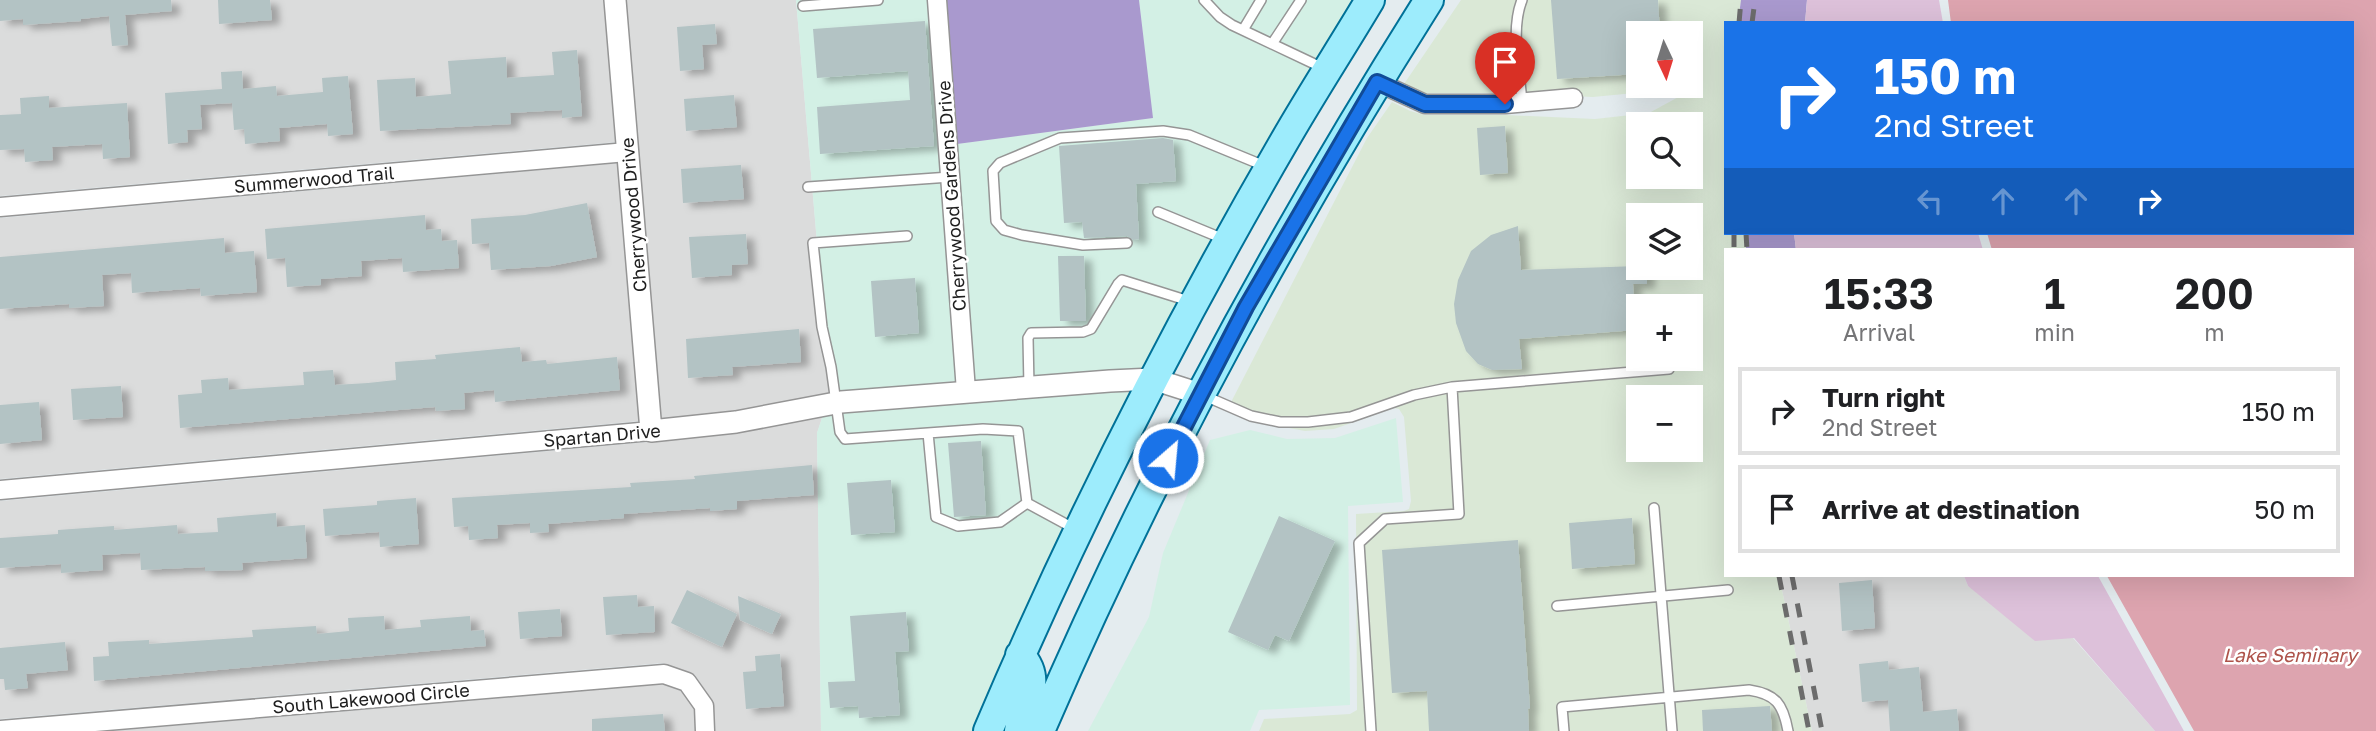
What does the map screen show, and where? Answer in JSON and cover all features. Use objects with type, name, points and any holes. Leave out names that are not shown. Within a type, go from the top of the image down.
[{"type":"main road","points":[[988,731],[1077,530],[1153,379],[1269,168],[1370,0]]},
{"type":"main road","points":[[1040,731],[1121,550],[1200,394],[1284,239],[1429,0]]},
{"type":"main road","points":[[1019,731],[1032,678],[1030,666],[1020,655]]},
{"type":"street","name":"Cherrywood Drive","points":[[615,0],[651,431]]},
{"type":"street","name":"Cherrywood Gardens Drive","points":[[937,0],[966,391]]},
{"type":"street","points":[[1377,82],[1425,104],[1522,103],[1573,98]]},
{"type":"street","name":"Summerwood Trail","points":[[0,206],[627,152]]},
{"type":"street","name":"Spartan Drive","points":[[0,490],[651,431],[736,422],[836,403],[966,391],[1153,379],[1200,394]]},
{"type":"street","name":"South Lakewood Circle","points":[[0,730],[664,674],[687,682],[704,706],[705,731]]},
{"type":"lane","points":[[803,6],[878,0]]},
{"type":"lane","points":[[1204,0],[1220,18],[1327,71]]},
{"type":"lane","points":[[1243,30],[1261,0]]},
{"type":"lane","points":[[1272,44],[1301,0]]},
{"type":"lane","points":[[1522,0],[1517,36],[1522,103]]},
{"type":"lane","points":[[1127,243],[1083,245],[1004,230],[996,220],[993,171],[1000,163],[1060,138],[1163,131],[1189,135],[1269,168]]},
{"type":"lane","points":[[808,187],[950,177]]},
{"type":"lane","points":[[1158,212],[1228,241]]},
{"type":"lane","points":[[907,236],[813,243],[822,327],[831,367],[840,432],[845,439],[983,429],[1018,431],[1027,503]]},
{"type":"lane","points":[[1030,387],[1028,338],[1031,333],[1083,332],[1091,328],[1122,280],[1194,303]]},
{"type":"lane","points":[[1200,394],[1251,416],[1280,422],[1308,422],[1351,417],[1414,395],[1452,387],[1645,371]]},
{"type":"lane","points":[[1371,731],[1359,543],[1385,519],[1459,514],[1452,387]]},
{"type":"lane","points":[[928,433],[936,517],[958,526],[1000,522],[1027,503]]},
{"type":"lane","points":[[1027,503],[1077,530]]},
{"type":"lane","points":[[1654,508],[1672,731]]},
{"type":"lane","points":[[1557,606],[1728,590]]},
{"type":"lane","points":[[1564,731],[1562,707],[1749,690],[1767,693],[1778,702],[1788,731]]},
{"type":"shaded area","points":[[0,0],[605,0],[617,142],[0,196]]},
{"type":"shaded area","points":[[624,0],[796,0],[830,393],[735,412],[659,419]]},
{"type":"shaded area","points":[[796,0],[927,0],[956,381],[830,393]]},
{"type":"shaded area","points":[[946,0],[1139,0],[1153,118],[957,144]]},
{"type":"shaded area","points":[[1139,0],[1359,0],[1146,369],[975,380],[957,144],[1152,118]]},
{"type":"shaded area","points":[[1461,0],[1741,0],[1738,21],[1724,21],[1724,235],[1746,235],[1746,248],[1724,248],[1724,577],[1779,577],[1812,731],[1259,731],[1264,719],[1350,714],[1357,710],[1356,514],[1404,511],[1409,509],[1411,501],[1404,417],[1399,409],[1394,408],[1334,429],[1305,431],[1252,421],[1227,410],[1367,138],[1392,102],[1425,115],[1595,119],[1626,116],[1626,189],[1703,189],[1703,112],[1651,112],[1677,98],[1703,98],[1703,21],[1626,21],[1626,94],[1593,97],[1426,93],[1404,84]]},
{"type":"shaded area","points":[[1741,0],[1807,0],[1805,21],[1738,21]]},
{"type":"shaded area","points":[[1807,0],[1939,0],[1943,21],[1805,21]]},
{"type":"shaded area","points":[[619,163],[640,421],[0,479],[0,218]]},
{"type":"shaded area","points":[[1746,235],[1794,235],[1796,248],[1746,248]]},
{"type":"shaded area","points":[[1794,235],[1979,235],[1982,248],[1796,248]]},
{"type":"shaded area","points":[[1136,391],[972,731],[821,731],[817,433],[823,415]]},
{"type":"shaded area","points":[[823,415],[817,433],[821,731],[715,731],[711,699],[695,675],[663,663],[0,719],[0,501],[703,437],[738,433]]},
{"type":"shaded area","points":[[1396,418],[1403,502],[1348,506],[1350,705],[1259,710],[1250,731],[1088,731],[1149,617],[1163,553],[1210,440],[1250,430],[1287,439],[1335,438]]},
{"type":"shaded area","points":[[1779,577],[1964,577],[1968,586],[2073,638],[2155,731],[1812,731]]},
{"type":"shaded area","points":[[1964,577],[2099,577],[2184,731],[2155,731],[2074,638],[2035,641],[1968,586]]},
{"type":"shaded area","points":[[663,684],[681,691],[695,710],[696,731],[112,731]]},
{"type":"water","name":"Lake Seminary","points":[[1948,0],[2376,0],[2376,731],[2194,731],[2108,577],[2354,577],[2354,248],[1991,248],[1988,235],[2354,235],[2354,21],[1951,21]]},
{"type":"building","points":[[0,0],[171,0],[172,11],[125,15],[128,45],[112,46],[109,16],[23,25],[23,19],[0,21]]},
{"type":"building","points":[[218,0],[270,0],[272,20],[219,24]]},
{"type":"building","points":[[1551,0],[1658,0],[1659,21],[1626,21],[1626,75],[1557,79]]},
{"type":"building","points":[[925,21],[934,146],[820,154],[817,107],[910,100],[908,71],[817,78],[813,29]]},
{"type":"building","points":[[715,24],[717,44],[702,45],[704,69],[680,71],[677,27]]},
{"type":"building","points":[[577,50],[582,116],[562,118],[562,110],[510,113],[511,124],[380,131],[377,80],[415,78],[416,97],[451,94],[448,61],[506,57],[507,78],[554,75],[552,52]]},
{"type":"building","points":[[242,71],[243,89],[276,86],[277,96],[323,92],[322,78],[348,76],[353,134],[328,136],[327,124],[279,128],[280,141],[245,144],[244,129],[234,130],[232,103],[200,105],[202,129],[187,130],[188,142],[168,144],[165,93],[222,89],[221,72]]},
{"type":"building","points":[[734,95],[737,127],[686,131],[684,99]]},
{"type":"building","points":[[49,96],[49,108],[127,103],[130,157],[103,159],[102,144],[52,147],[53,160],[25,162],[24,149],[0,150],[0,115],[21,114],[20,98]]},
{"type":"building","points":[[1505,126],[1508,173],[1480,175],[1477,128]]},
{"type":"building","points":[[1163,138],[1173,140],[1176,181],[1136,184],[1139,239],[1133,240],[1127,236],[1084,238],[1082,222],[1064,223],[1059,146]]},
{"type":"building","points":[[741,165],[744,199],[683,203],[681,169]]},
{"type":"building","points":[[587,203],[597,257],[551,266],[491,270],[489,243],[472,244],[471,219],[525,215]]},
{"type":"building","points":[[425,215],[426,230],[441,229],[442,241],[457,240],[459,268],[403,272],[402,258],[361,261],[362,276],[321,279],[321,285],[287,287],[285,258],[267,259],[265,229]]},
{"type":"building","points":[[1518,226],[1521,270],[1626,266],[1626,280],[1647,280],[1647,284],[1633,284],[1634,294],[1626,294],[1626,331],[1519,339],[1522,369],[1492,370],[1478,364],[1466,351],[1456,323],[1454,304],[1458,280],[1471,251],[1491,235]]},
{"type":"building","points":[[746,234],[748,264],[732,265],[732,275],[692,278],[689,237]]},
{"type":"building","points":[[224,238],[225,253],[254,251],[257,292],[201,296],[200,288],[132,293],[131,273],[102,275],[104,306],[69,308],[69,304],[0,309],[0,257]]},
{"type":"building","points":[[1058,256],[1084,256],[1086,321],[1060,321]]},
{"type":"building","points":[[915,278],[919,333],[875,337],[871,281]]},
{"type":"building","points":[[799,329],[801,362],[732,367],[733,375],[688,378],[686,339]]},
{"type":"building","points":[[520,347],[522,362],[546,360],[547,364],[617,357],[620,390],[495,402],[494,390],[464,393],[465,409],[436,411],[435,407],[180,428],[178,395],[202,393],[201,380],[228,378],[229,390],[304,385],[303,372],[333,370],[335,385],[368,383],[396,380],[395,362],[436,359],[435,355]]},
{"type":"building","points":[[121,386],[123,417],[73,420],[71,389]]},
{"type":"building","points":[[39,402],[42,440],[0,444],[0,405]]},
{"type":"building","points":[[981,441],[986,515],[954,517],[948,443]]},
{"type":"building","points":[[812,465],[814,495],[737,501],[737,509],[710,511],[710,508],[624,514],[624,518],[548,524],[549,532],[530,533],[530,523],[497,525],[498,538],[469,540],[468,526],[454,527],[452,498],[631,487],[630,483],[695,479],[694,476]]},
{"type":"building","points":[[891,480],[895,532],[851,535],[847,483]]},
{"type":"building","points":[[416,498],[419,544],[380,547],[379,532],[325,536],[323,509],[377,505],[377,501]]},
{"type":"building","points":[[276,513],[277,527],[305,525],[307,558],[242,563],[243,570],[205,571],[205,567],[141,570],[140,553],[102,555],[103,570],[61,573],[61,564],[0,568],[0,538],[114,526],[114,530],[177,525],[178,534],[218,532],[217,518]]},
{"type":"building","points":[[1279,516],[1335,541],[1289,641],[1275,635],[1268,650],[1228,632]]},
{"type":"building","points":[[1632,518],[1635,564],[1572,569],[1569,523]]},
{"type":"building","points":[[1518,540],[1530,708],[1529,731],[1429,731],[1427,691],[1392,693],[1382,550]]},
{"type":"building","points":[[1872,580],[1875,628],[1842,631],[1839,583]]},
{"type":"building","points":[[687,590],[737,614],[722,647],[671,623]]},
{"type":"building","points":[[637,595],[638,607],[654,606],[655,632],[606,635],[603,597]]},
{"type":"building","points":[[738,596],[781,614],[772,634],[740,620]]},
{"type":"building","points":[[560,609],[562,636],[520,639],[518,612]]},
{"type":"building","points":[[906,612],[909,651],[895,652],[900,715],[859,718],[858,706],[830,708],[828,682],[855,681],[850,616]]},
{"type":"building","points":[[384,616],[385,630],[421,627],[420,620],[470,616],[471,631],[484,630],[486,646],[94,681],[93,657],[109,656],[108,642],[149,640],[149,644],[253,637],[252,630],[316,626],[317,634],[349,631],[348,618]]},
{"type":"building","points":[[65,642],[68,670],[26,674],[28,688],[5,690],[4,679],[0,679],[0,648]]},
{"type":"building","points":[[780,654],[784,706],[746,709],[743,672],[756,671],[755,656]]},
{"type":"building","points":[[1888,661],[1889,670],[1919,667],[1923,712],[1957,709],[1959,731],[1890,731],[1888,700],[1862,702],[1859,664]]},
{"type":"building","points":[[1770,706],[1772,731],[1703,731],[1702,710]]},
{"type":"building","points":[[663,714],[665,731],[592,731],[592,719]]},
{"type":"railway","points":[[1739,21],[1741,0]]},
{"type":"railway","points":[[1752,21],[1755,0]]},
{"type":"railway","points":[[1734,235],[1734,248]]},
{"type":"railway","points":[[1746,235],[1747,248]]},
{"type":"railway","points":[[1779,577],[1809,731]]},
{"type":"railway","points":[[1792,577],[1822,731]]},
{"type":"route","points":[[1168,458],[1246,307],[1377,82],[1425,104],[1505,104]]}]
